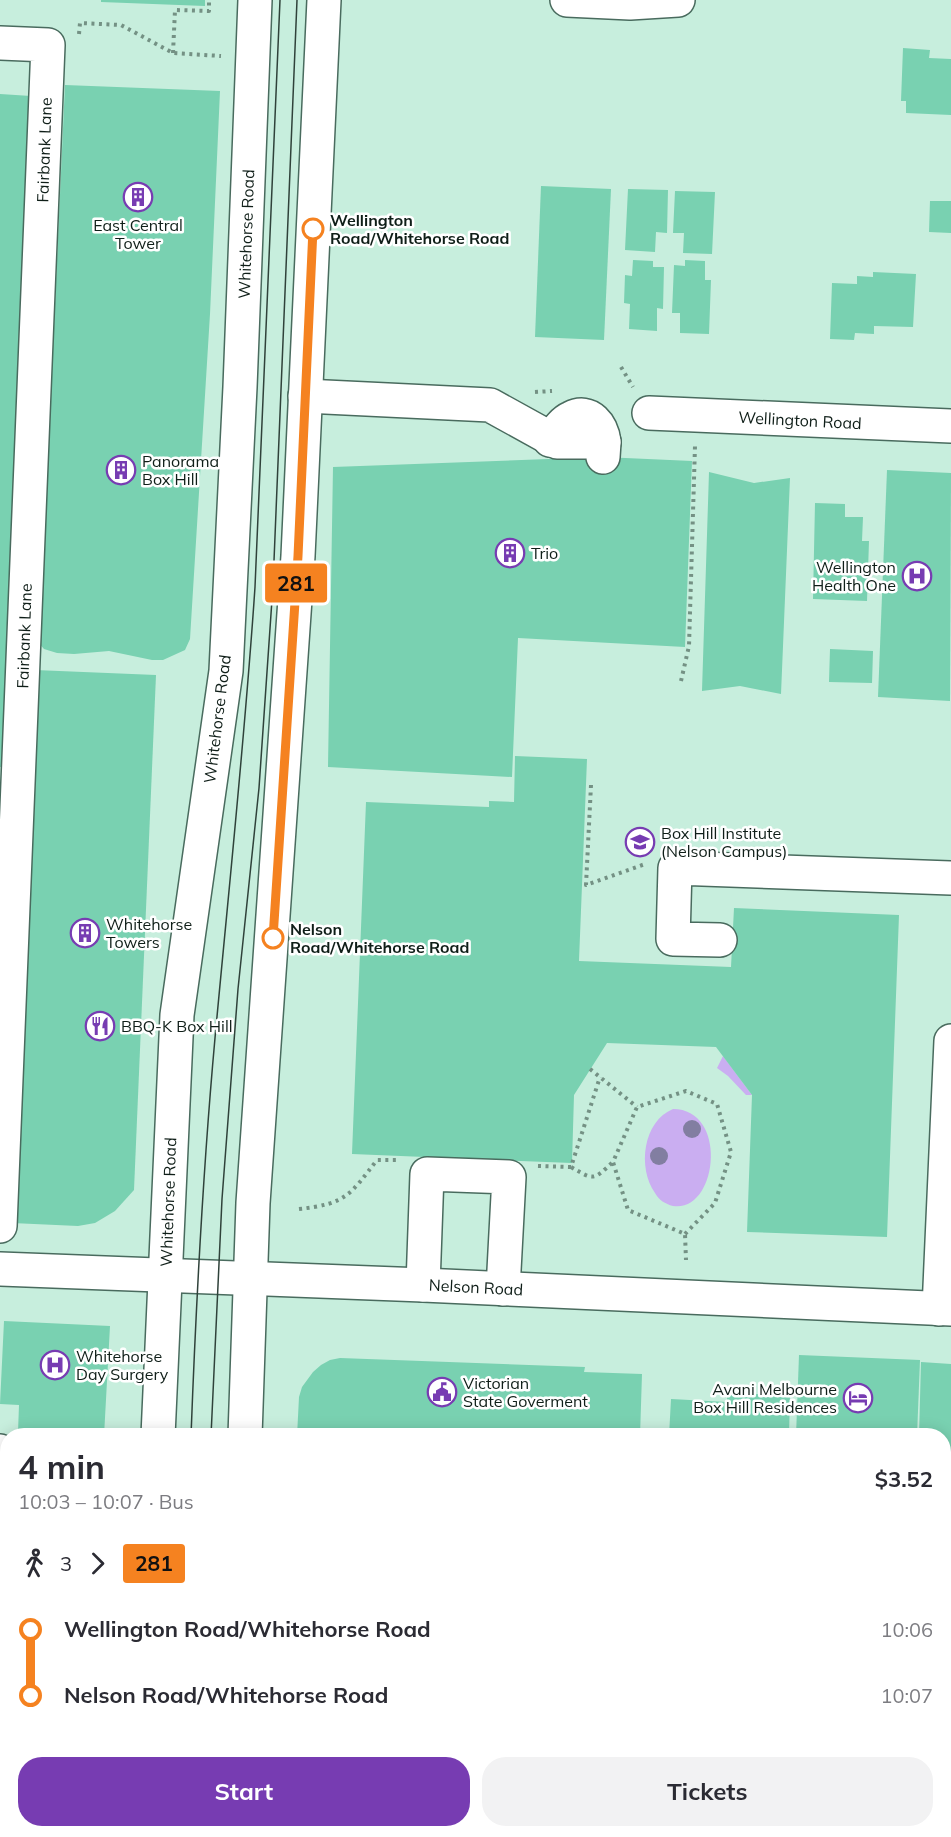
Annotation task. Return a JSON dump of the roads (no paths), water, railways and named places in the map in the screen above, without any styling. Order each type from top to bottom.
[{"type":"main road","name":"Whitehorse Road","points":[[158,1428],[177,1015],[226,671],[255,0]]},
{"type":"main road","points":[[244,1428],[254,1195],[298,556],[324,0]]},
{"type":"main road","points":[[567,0],[630,3],[678,0]]},
{"type":"main road","name":"Fairbank Lane","points":[[0,43],[48,45],[0,1226]]},
{"type":"main road","points":[[305,396],[490,405],[550,440],[572,417],[588,416],[600,426],[604,450]]},
{"type":"main road","name":"Wellington Road","points":[[649,413],[951,426]]},
{"type":"main road","points":[[720,940],[673,939],[675,868],[951,878]]},
{"type":"main road","points":[[945,1309],[951,1041]]},
{"type":"main road","points":[[423,1285],[427,1174],[509,1177],[503,1288]]},
{"type":"main road","name":"Nelson Road","points":[[0,1269],[503,1288],[945,1309]]},
{"type":"tram line","points":[[191,1428],[207,1137],[255,587],[280,0]]},
{"type":"tram line","points":[[211,1428],[222,1199],[238,989],[259,788],[273,585],[297,0]]},
{"type":"place","name":"East Central Tower","points":[[138,197]]},
{"type":"place","name":"Wellington Road/Whitehorse Road","points":[[313,229]]},
{"type":"place","name":"Panorama Box Hill","points":[[121,470]]},
{"type":"place","name":"Trio","points":[[510,553]]},
{"type":"place","name":"Wellington Health One","points":[[917,576]]},
{"type":"place","name":"Box Hill Institute (Nelson Campus)","points":[[640,842]]},
{"type":"place","name":"Whitehorse Towers","points":[[85,933]]},
{"type":"place","name":"Nelson Road/Whitehorse Road","points":[[273,938]]},
{"type":"place","name":"BBQ-K Box Hill","points":[[100,1026]]},
{"type":"place","name":"Whitehorse Day Surgery","points":[[55,1365]]},
{"type":"place","name":"Victorian State Goverment","points":[[442,1392]]},
{"type":"place","name":"Avani Melbourne Box Hill Residences","points":[[858,1398]]}]
